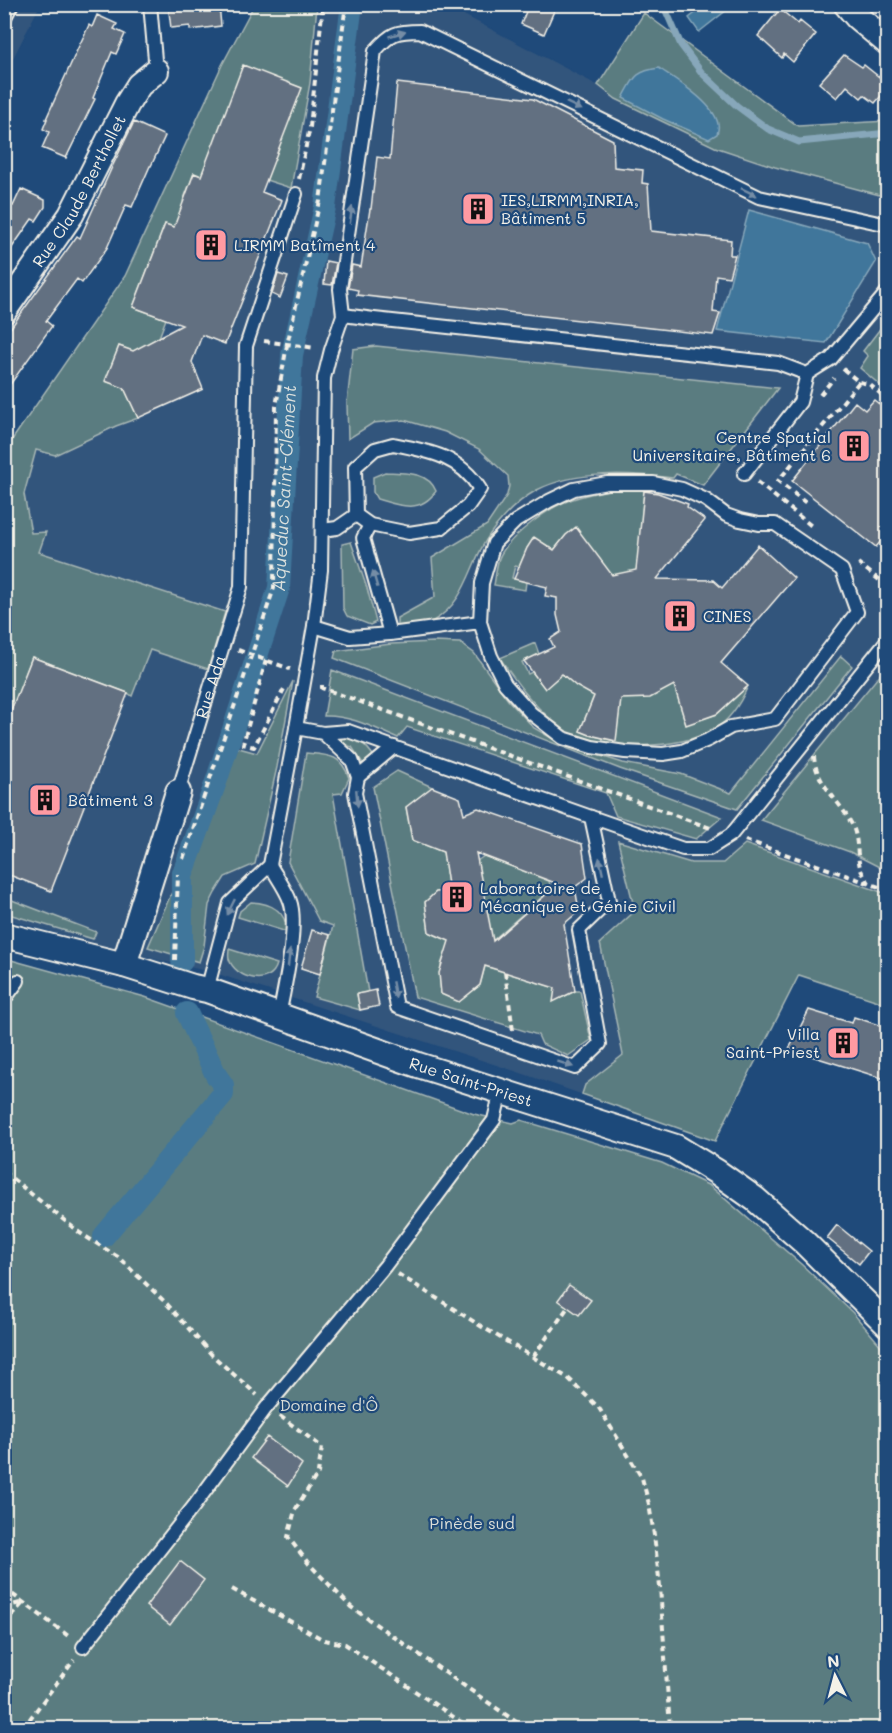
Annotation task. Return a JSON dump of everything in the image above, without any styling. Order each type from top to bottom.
[{"type":"street","points":[[846,4],[857,17],[888,43]]},
{"type":"street","name":"Rue Claude Berthollet","points":[[4,311],[71,215],[127,104],[140,85],[156,71]]},
{"type":"street","name":"Rue Ada","points":[[124,965],[178,792]]},
{"type":"street","name":"Rue Saint-Priest","points":[[4,935],[124,965],[207,990],[418,1065],[676,1147],[755,1199],[804,1242],[887,1325]]},
{"type":"lane","points":[[4,19],[12,4]]},
{"type":"lane","points":[[150,4],[156,71]]},
{"type":"lane","points":[[207,990],[230,903],[270,865],[296,728],[300,672],[314,626],[321,570],[324,378],[343,315],[340,289],[375,51],[387,36],[404,31],[420,31],[759,197],[888,225]]},
{"type":"lane","name":"Rue Ada","points":[[178,792],[242,587],[246,346],[296,194]]},
{"type":"lane","points":[[749,477],[800,402],[807,374],[831,359],[888,291]]},
{"type":"lane","points":[[343,315],[778,363],[807,374]]},
{"type":"lane","points":[[393,444],[440,456],[458,464],[472,476],[480,489],[468,506],[441,528],[409,533],[370,525],[356,514],[356,466],[375,449],[393,444]]},
{"type":"lane","points":[[606,483],[653,483],[682,489],[706,500],[726,515],[759,524],[775,524],[842,570],[857,612],[775,719],[731,727],[682,751],[663,753],[625,752],[592,747],[563,738],[531,713],[505,684],[491,656],[480,622],[482,583],[494,543],[516,521],[549,501],[574,489],[606,483]]},
{"type":"lane","points":[[322,530],[338,528],[356,514]]},
{"type":"lane","points":[[370,525],[363,538],[390,634]]},
{"type":"lane","points":[[314,626],[350,637],[480,622]]},
{"type":"lane","points":[[296,728],[323,733],[348,731],[683,849],[709,849],[731,835],[888,639]]},
{"type":"lane","points":[[323,733],[352,760],[358,777],[355,794],[398,1007],[575,1068],[600,1044],[579,930],[609,901],[591,817]]},
{"type":"lane","points":[[358,777],[394,747]]},
{"type":"lane","points":[[270,865],[291,902],[293,923],[289,963],[279,1016]]},
{"type":"lane","points":[[4,1000],[18,981]]},
{"type":"lane","points":[[83,1647],[194,1506],[266,1408],[385,1266],[494,1120],[501,1091]]},
{"type":"path","points":[[296,194],[310,127],[323,4]]},
{"type":"path","points":[[288,345],[320,201],[346,4]]},
{"type":"path","points":[[248,338],[320,349]]},
{"type":"path","points":[[831,359],[859,382],[869,384],[888,400]]},
{"type":"path","points":[[814,403],[843,368]]},
{"type":"path","points":[[806,504],[778,481],[859,382]]},
{"type":"path","points":[[749,477],[816,530]]},
{"type":"path","points":[[852,558],[888,587]]},
{"type":"path","points":[[255,656],[323,680],[322,688],[888,890]]},
{"type":"path","points":[[266,660],[243,744],[254,747],[300,672]]},
{"type":"path","points":[[814,731],[815,768],[851,822],[858,842],[860,868],[868,883]]},
{"type":"path","points":[[504,972],[515,1047]]},
{"type":"path","points":[[4,1172],[80,1233],[118,1257],[167,1304],[212,1355],[253,1391],[266,1408],[322,1447],[318,1473],[295,1510],[288,1537],[309,1564],[351,1607],[525,1728]]},
{"type":"path","points":[[385,1266],[568,1378],[599,1408],[642,1478],[651,1514],[660,1587],[670,1728]]},
{"type":"path","points":[[533,1357],[568,1307]]},
{"type":"path","points":[[4,1588],[83,1647],[24,1728]]},
{"type":"path","points":[[232,1589],[324,1640],[345,1644],[470,1728]]},
{"type":"path","points":[[4,1607],[24,1602]]},
{"type":"path","points":[[4,1624],[24,1602]]},
{"type":"shaded area","points":[[707,4],[725,5],[728,9],[699,32],[689,18]]},
{"type":"shaded area","points":[[5,5],[40,5],[5,74]]},
{"type":"shaded area","points":[[254,5],[445,5],[597,85],[644,13],[798,126],[887,121],[887,1004],[799,975],[715,1141],[518,1072],[212,972],[5,919],[5,450],[125,276],[222,65]]},
{"type":"shaded area","points":[[659,68],[702,100],[715,116],[718,124],[717,134],[709,139],[623,98],[636,77],[645,71]]},
{"type":"shaded area","points":[[749,210],[867,243],[876,262],[826,343],[717,331]]},
{"type":"green space","points":[[254,5],[317,5],[310,83],[291,188],[266,180],[301,88],[243,66],[224,184],[194,173],[183,201],[202,238],[165,224],[133,307],[166,319],[155,348],[133,351],[119,346],[106,381],[124,388],[138,418],[55,455],[36,450],[24,494],[31,533],[46,532],[39,552],[225,612],[208,669],[150,650],[132,696],[32,657],[5,728],[5,450],[125,276],[222,65]]},
{"type":"green space","points":[[644,13],[798,126],[887,121],[887,197],[775,167],[715,147],[616,99],[598,85]]},
{"type":"green space","points":[[886,321],[888,322],[887,391],[860,368],[868,356],[863,351]]},
{"type":"green space","points":[[376,346],[778,388],[703,485],[676,474],[673,478],[621,474],[569,479],[537,490],[517,504],[495,528],[483,545],[461,592],[445,613],[429,623],[397,627],[397,618],[435,597],[432,558],[487,525],[507,495],[509,486],[508,476],[479,449],[445,432],[404,420],[373,423],[348,439],[347,403],[353,349]]},
{"type":"green space","points":[[385,472],[421,476],[432,484],[436,491],[423,503],[409,506],[377,499],[373,492],[373,477]]},
{"type":"green space","points":[[620,488],[639,488],[644,491],[637,572],[609,582],[576,528],[566,535],[554,550],[534,538],[519,567],[515,566],[512,578],[526,582],[525,590],[494,585],[499,557],[513,539],[532,522],[570,500]]},
{"type":"green space","points":[[351,542],[376,622],[370,625],[347,616],[343,608],[342,544]]},
{"type":"green space","points":[[460,643],[474,653],[508,700],[534,728],[560,743],[623,763],[681,774],[731,793],[841,656],[852,666],[737,809],[620,769],[334,658],[336,651],[391,644]]},
{"type":"green space","points":[[535,643],[539,654],[522,662],[528,674],[532,672],[545,688],[562,674],[576,686],[594,696],[580,731],[615,741],[621,699],[662,647],[686,724],[717,714],[748,686],[731,715],[715,729],[700,736],[682,741],[642,746],[601,742],[568,732],[553,721],[524,692],[500,658]]},
{"type":"green space","points":[[887,666],[887,871],[850,852],[761,820]]},
{"type":"green space","points":[[332,670],[722,817],[696,839],[616,816],[606,793],[407,727],[398,738],[353,720],[324,716]]},
{"type":"green space","points":[[293,681],[277,767],[255,864],[225,877],[215,893],[209,905],[204,946],[199,962],[148,947],[235,747],[257,753]]},
{"type":"green space","points":[[341,736],[361,743],[375,758],[364,765],[352,747],[342,744],[335,737]]},
{"type":"green space","points":[[306,753],[333,757],[342,764],[349,778],[342,793],[333,794],[368,992],[357,994],[360,1010],[314,997],[333,926],[319,921],[288,862]]},
{"type":"green space","points":[[397,771],[432,787],[406,807],[412,840],[443,852],[449,891],[436,892],[425,902],[429,932],[442,938],[458,936],[447,950],[440,969],[441,994],[459,1002],[480,985],[485,966],[555,988],[563,997],[580,991],[591,1040],[568,1056],[542,1044],[538,1035],[415,997],[373,787]]},
{"type":"green space","points":[[618,841],[691,863],[723,863],[745,844],[887,894],[887,1004],[799,975],[715,1141],[582,1094],[585,1085],[623,1055],[600,943],[635,911]]},
{"type":"green space","points":[[484,856],[549,881],[551,889],[483,949],[477,861]]},
{"type":"green space","points":[[4,897],[96,932],[93,939],[5,913]]},
{"type":"green space","points":[[251,902],[265,904],[276,909],[284,918],[287,932],[238,917],[240,911]]},
{"type":"green space","points":[[229,949],[277,964],[268,976],[253,978],[245,976],[233,966],[229,958]]},
{"type":"green space","name":"Domaine d'Ô","points":[[4,958],[145,997],[474,1114],[513,1123],[521,1120],[662,1163],[710,1186],[801,1264],[853,1313],[887,1353],[887,1728],[5,1728]]},
{"type":"building","points":[[168,4],[219,4],[221,26],[190,30],[190,26],[171,28]]},
{"type":"building","points":[[529,4],[557,4],[544,34],[521,24]]},
{"type":"building","points":[[780,9],[798,24],[800,21],[816,34],[793,62],[784,54],[782,58],[758,36]]},
{"type":"building","points":[[97,15],[117,24],[114,29],[125,34],[116,54],[112,52],[93,98],[95,99],[66,158],[42,148],[49,132],[43,129],[78,48],[89,25],[92,27]]},
{"type":"building","points":[[844,55],[862,67],[864,65],[888,84],[888,88],[875,103],[864,95],[861,98],[847,86],[837,98],[819,83]]},
{"type":"building","name":"LIRMM Batîment 4","points":[[243,65],[302,88],[262,192],[282,200],[225,344],[202,335],[192,362],[203,389],[138,418],[124,388],[105,381],[119,346],[133,351],[182,325],[133,307],[165,224],[174,227],[194,173],[201,176]]},
{"type":"building","name":"IES,LIRMM,INRIA, Bâtiment 5","points":[[397,83],[533,99],[613,140],[614,167],[643,170],[642,183],[648,184],[651,231],[731,240],[730,255],[735,255],[729,277],[716,275],[713,312],[720,313],[713,335],[357,295],[358,290],[348,288],[352,265],[361,267],[377,157],[390,159]]},
{"type":"building","points":[[134,122],[165,136],[132,207],[126,205],[107,248],[82,283],[77,279],[46,321],[52,326],[4,393],[4,337],[77,236],[80,238]]},
{"type":"building","points":[[21,189],[45,200],[45,207],[36,221],[32,219],[4,259],[4,202],[13,206]]},
{"type":"building","points":[[326,261],[336,263],[332,285],[324,284]]},
{"type":"building","points":[[278,274],[288,277],[280,298],[272,294]]},
{"type":"building","name":"Centre Spatial Universitaire, Bâtiment 6","points":[[874,400],[888,411],[888,533],[876,547],[792,481],[855,402],[865,410]]},
{"type":"building","name":"CINES","points":[[644,491],[658,493],[688,504],[687,507],[705,520],[657,579],[713,580],[722,588],[758,545],[794,578],[721,663],[748,686],[717,714],[686,725],[674,685],[650,698],[621,699],[616,741],[580,731],[594,696],[576,686],[562,674],[545,689],[524,661],[554,647],[550,639],[561,632],[557,615],[557,598],[545,596],[547,587],[514,579],[534,537],[554,550],[576,527],[612,575],[636,570]]},
{"type":"building","name":"Bâtiment 3","points":[[32,657],[128,693],[51,891],[4,873],[4,728]]},
{"type":"building","name":"Laboratoire de Mécanique et Génie Civil","points":[[432,787],[460,798],[464,814],[478,808],[582,844],[587,878],[575,887],[579,911],[564,924],[575,991],[553,1002],[555,988],[485,966],[480,985],[459,1002],[441,994],[439,973],[449,941],[429,932],[425,902],[436,892],[449,891],[443,852],[412,840],[406,807]],"holes":[[[476,853],[558,884],[493,941]]]},
{"type":"building","points":[[312,930],[330,935],[320,974],[301,968]]},
{"type":"building","points":[[376,990],[379,1006],[360,1010],[357,994]]},
{"type":"building","name":"Villa Saint-Priest","points":[[809,1010],[852,1023],[854,1017],[888,1028],[888,1080],[789,1049]]},
{"type":"building","points":[[837,1225],[869,1251],[859,1264],[827,1238]]},
{"type":"building","points":[[569,1285],[591,1300],[579,1315],[558,1300]]},
{"type":"building","points":[[267,1437],[302,1464],[288,1486],[251,1458]]},
{"type":"building","points":[[180,1561],[204,1580],[170,1625],[146,1606]]},
{"type":"waterway","name":"Aqueduc Saint-Clément","points":[[182,961],[182,876],[217,779],[279,588],[292,355],[325,207],[352,4]]},
{"type":"waterway","points":[[663,4],[681,45],[702,73],[737,106],[768,129],[799,142],[888,133]]},
{"type":"waterway","name":"Aqueduc Saint-Clément","points":[[104,1236],[223,1094],[223,1085],[187,1013]]},
{"type":"place","name":"IES,LIRMM,INRIA, Bâtiment 5","points":[[478,209]]},
{"type":"place","name":"LIRMM Batîment 4","points":[[211,245]]},
{"type":"place","name":"Centre Spatial Universitaire, Bâtiment 6","points":[[854,446]]},
{"type":"place","name":"CINES","points":[[680,616]]},
{"type":"place","name":"Bâtiment 3","points":[[45,800]]},
{"type":"place","name":"Laboratoire de Mécanique et Génie Civil","points":[[457,897]]},
{"type":"place","name":"Villa Saint-Priest","points":[[843,1043]]},
{"type":"park label","name":"Pinède sud","points":[[472,1523]]}]
